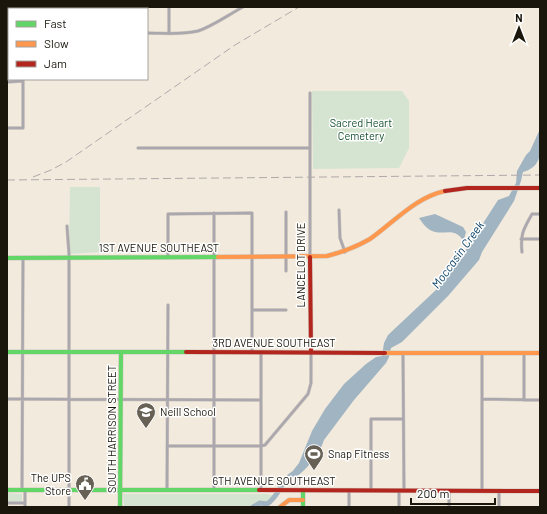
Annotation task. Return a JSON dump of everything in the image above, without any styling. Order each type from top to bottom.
[{"type":"main road","name":"1ST AVENUE SOUTHEAST","points":[[7,258],[333,256],[345,252],[363,242],[434,194],[462,189],[540,188]]},
{"type":"main road","name":"LANCELOT DRIVE","points":[[310,257],[311,353]]},
{"type":"main road","name":"3RD AVENUE SOUTHEAST","points":[[7,352],[540,353]]},
{"type":"main road","name":"SOUTH HARRISON STREET","points":[[120,507],[121,352]]},
{"type":"main road","name":"6TH AVENUE SOUTHEAST","points":[[7,490],[540,491]]},
{"type":"main road","points":[[303,490],[303,507]]},
{"type":"main road","points":[[280,507],[289,500],[303,500]]},
{"type":"street","points":[[169,7],[169,33]]},
{"type":"street","points":[[148,33],[187,33],[203,29],[242,7]]},
{"type":"street","points":[[7,82],[23,80],[23,128],[7,128]]},
{"type":"street","name":"LANCELOT DRIVE","points":[[310,93],[310,257]]},
{"type":"street","points":[[138,148],[310,148]]},
{"type":"street","points":[[339,210],[340,238],[345,252]]},
{"type":"street","points":[[286,212],[286,272]]},
{"type":"street","points":[[214,213],[214,490]]},
{"type":"street","points":[[168,257],[168,214],[252,213],[252,353]]},
{"type":"street","points":[[522,252],[521,239],[523,230],[532,214],[540,214]]},
{"type":"street","points":[[67,226],[69,258],[70,352],[69,507]]},
{"type":"street","points":[[521,239],[540,239]]},
{"type":"street","points":[[7,503],[25,505],[23,258]]},
{"type":"street","points":[[167,490],[168,305]]},
{"type":"street","points":[[252,310],[286,310]]},
{"type":"street","points":[[399,507],[401,490],[403,419],[403,352]]},
{"type":"street","points":[[261,353],[261,490]]},
{"type":"street","points":[[167,446],[261,446],[267,443],[308,394],[311,383],[311,353]]},
{"type":"street","points":[[482,353],[482,491]]},
{"type":"street","points":[[524,353],[524,400]]},
{"type":"street","points":[[7,399],[261,400]]},
{"type":"street","points":[[482,399],[540,400]]},
{"type":"street","points":[[371,490],[371,419],[403,419]]},
{"type":"street","points":[[349,490],[349,507]]},
{"type":"street","points":[[449,490],[449,507]]},
{"type":"street","points":[[499,491],[499,507]]},
{"type":"green space","name":"Sacred Heart Cemetery","points":[[312,91],[402,91],[409,101],[409,148],[399,168],[313,169]]},
{"type":"green space","points":[[70,187],[100,187],[100,252],[69,254]]},
{"type":"green space","points":[[7,493],[22,494],[22,503],[7,503]]},
{"type":"green space","points":[[123,494],[267,494],[275,496],[273,500],[267,504],[260,503],[253,507],[124,507]]},
{"type":"water","points":[[540,129],[540,155],[538,161],[530,169],[523,172],[514,201],[482,252],[479,260],[448,296],[402,342],[391,348],[386,363],[354,400],[324,440],[313,461],[296,477],[288,477],[299,463],[312,431],[325,409],[344,384],[366,364],[376,357],[382,356],[384,343],[388,335],[437,289],[464,255],[469,241],[471,242],[498,200],[509,196],[516,183],[517,171],[530,151]]},
{"type":"water","points":[[435,214],[463,227],[466,232],[464,239],[451,232],[434,232],[425,226],[419,218]]},
{"type":"waterway","name":"Moccasin Creek","points":[[253,507],[260,503],[267,504],[271,501],[285,481],[293,474]]},
{"type":"railway","points":[[33,177],[66,162],[235,45],[299,7]]},
{"type":"railway","points":[[7,180],[540,175]]},
{"type":"traffic: fast","points":[[7,258],[218,257]]},
{"type":"traffic: fast","points":[[7,352],[186,352]]},
{"type":"traffic: fast","points":[[120,507],[121,352]]},
{"type":"traffic: fast","points":[[7,490],[259,490]]},
{"type":"traffic: fast","points":[[303,490],[303,507]]},
{"type":"traffic: slow","points":[[218,257],[327,256],[344,251],[370,239],[415,204],[434,194],[445,191]]},
{"type":"traffic: slow","points":[[385,353],[540,353]]},
{"type":"traffic: slow","points":[[280,507],[289,500],[303,500]]},
{"type":"traffic: jam","points":[[445,191],[467,188],[540,188]]},
{"type":"traffic: jam","points":[[310,257],[311,353]]},
{"type":"traffic: jam","points":[[186,352],[385,353]]},
{"type":"traffic: jam","points":[[259,490],[540,491]]},
{"type":"place","name":"Neill School","points":[[146,429]]},
{"type":"place","name":"Snap Fitness","points":[[314,471]]},
{"type":"place","name":"The UPS Store","points":[[85,501]]}]
